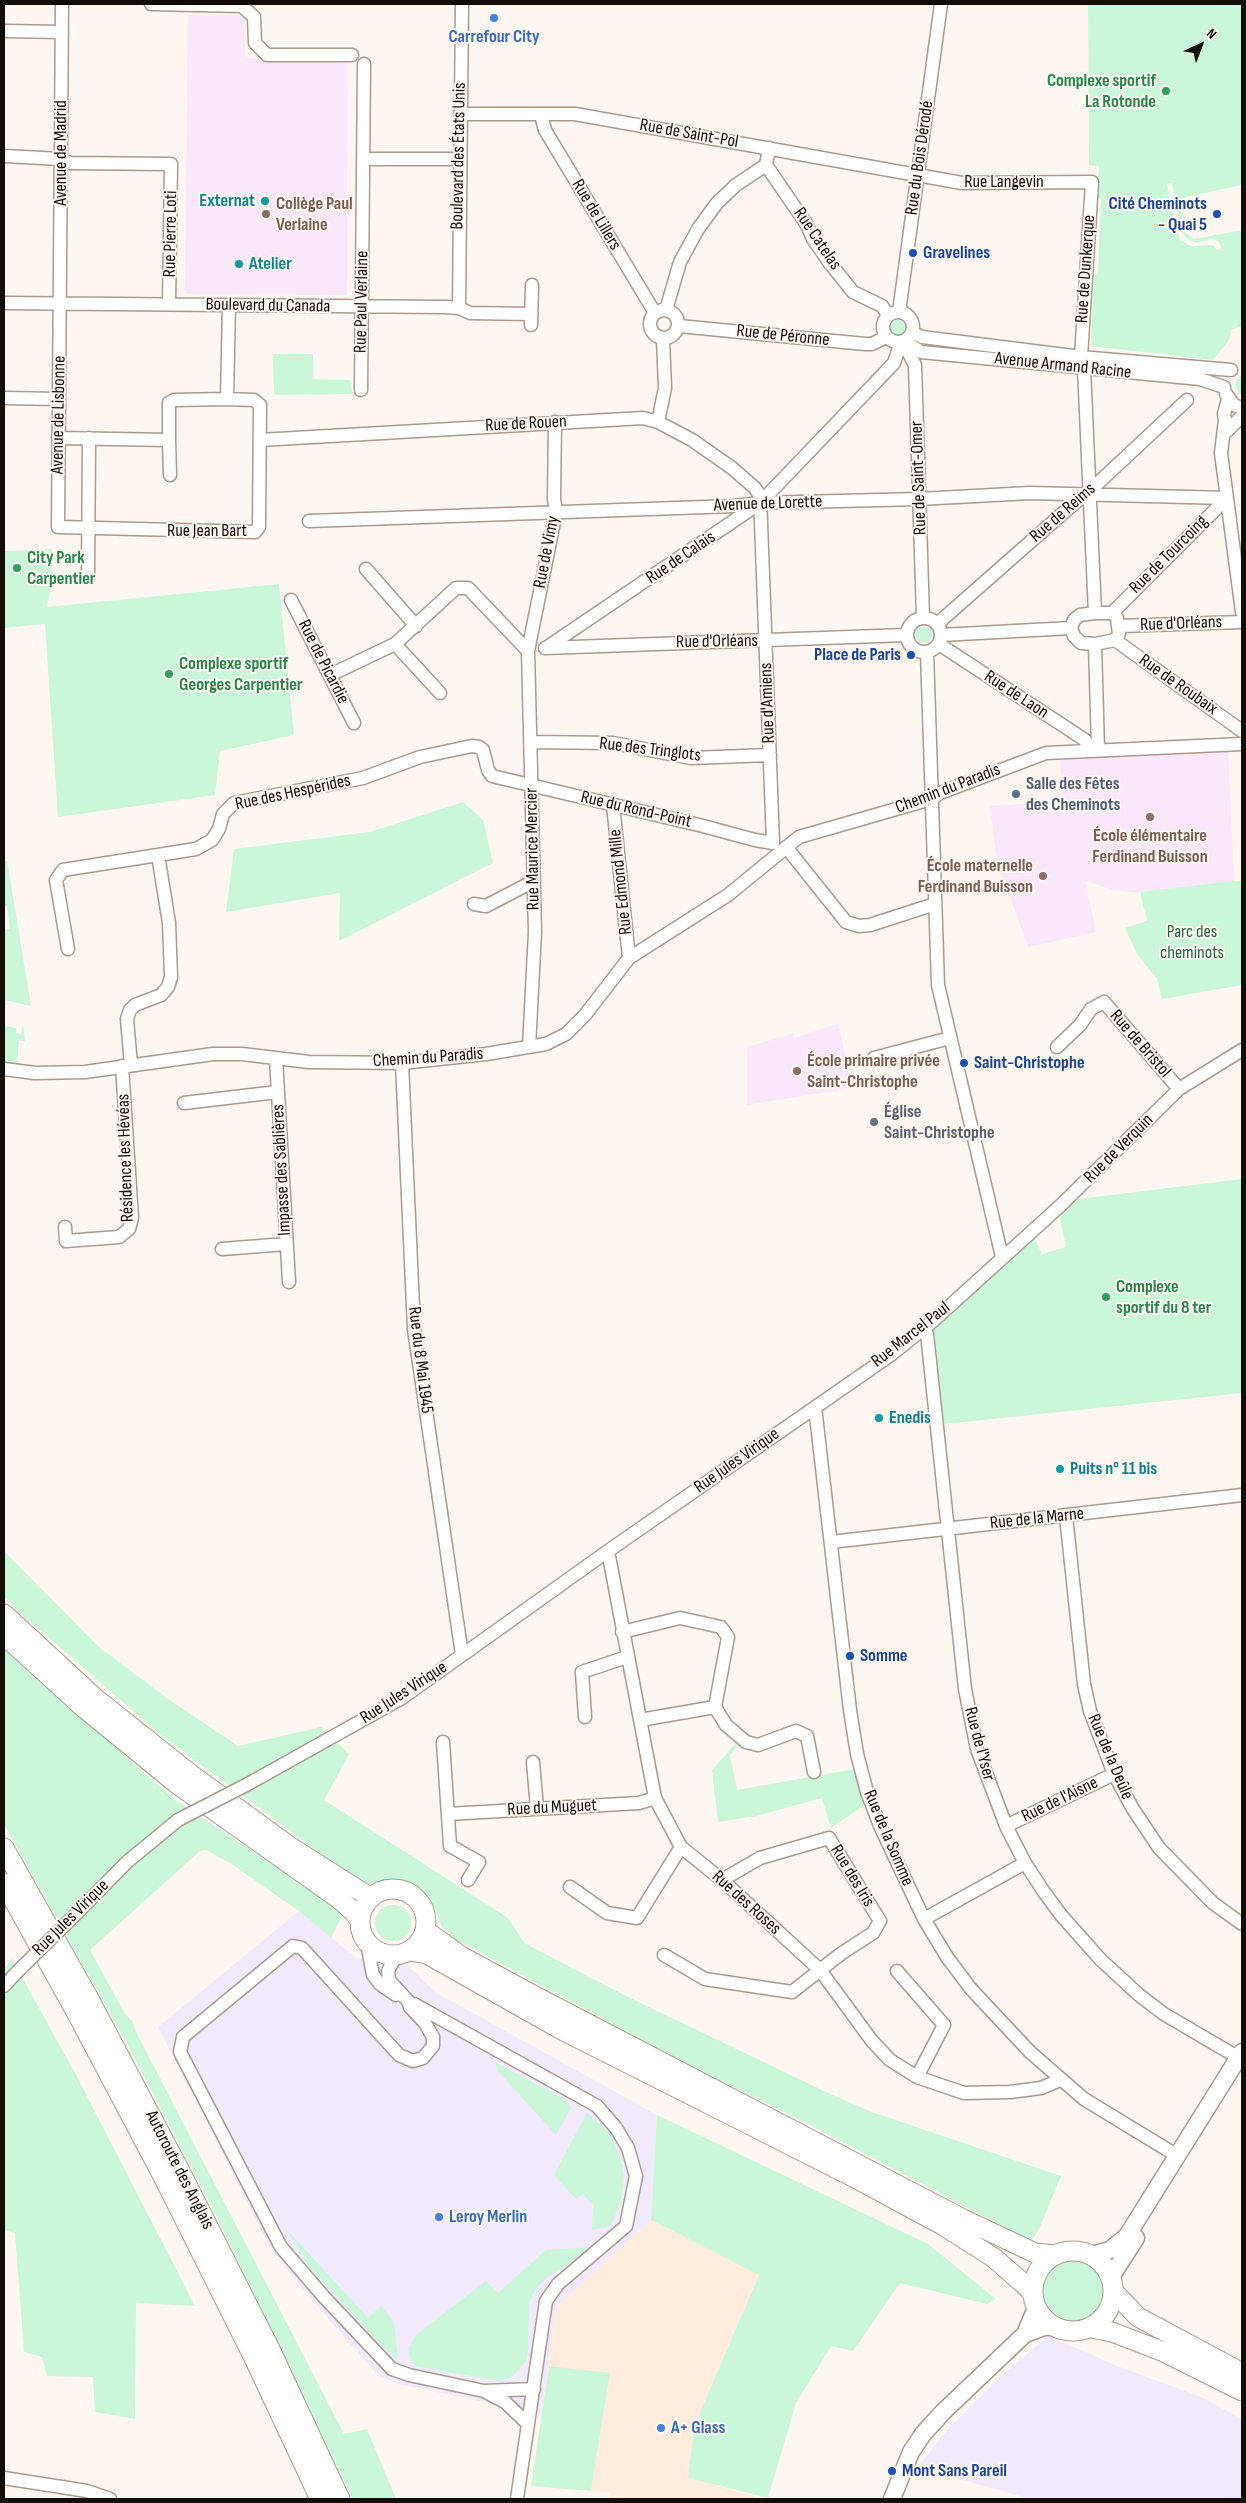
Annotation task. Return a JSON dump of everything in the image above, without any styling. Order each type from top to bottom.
[{"type":"highway","points":[[4,1614],[95,1698],[189,1773],[289,1846],[371,1898]]},
{"type":"highway","points":[[4,1635],[84,1708],[177,1784],[339,1899],[354,1912],[360,1922]]},
{"type":"highway","name":"Autoroute des Anglais","points":[[4,1848],[88,1997],[182,2175],[270,2349],[340,2499]]},
{"type":"highway","name":"Autoroute des Anglais","points":[[4,1883],[74,2008],[166,2182],[253,2356],[320,2499]]},
{"type":"highway","points":[[403,1953],[422,1938],[425,1930],[423,1910],[410,1894],[400,1890],[390,1890],[371,1898],[362,1913],[360,1922],[367,1943],[385,1954],[427,1954],[562,2030],[789,2144],[928,2218],[994,2258],[1026,2286],[1043,2319],[1054,2327],[1068,2332],[1091,2328],[1112,2332],[1164,2352],[1242,2391]]},
{"type":"highway","points":[[425,1930],[461,1956],[535,1996],[963,2219],[1035,2253],[1054,2255],[1071,2251],[1092,2255],[1102,2264],[1112,2284],[1138,2317],[1242,2373]]},
{"type":"highway","points":[[1034,2301],[1038,2272],[1054,2255]]},
{"type":"highway","points":[[1091,2328],[1102,2320],[1109,2310],[1112,2284]]},
{"type":"main road","points":[[1092,2255],[1110,2250],[1127,2236],[1176,2155],[1217,2095],[1240,2055]]},
{"type":"main road","points":[[1112,2284],[1212,2111],[1217,2095]]},
{"type":"main road","points":[[1160,2199],[1161,2190],[1180,2158],[1176,2155]]},
{"type":"main road","points":[[1025,2334],[1034,2301]]},
{"type":"main road","points":[[892,2499],[903,2468],[923,2434],[963,2391],[1025,2334],[1044,2327],[1054,2327]]},
{"type":"street","name":"Avenue de Madrid","points":[[60,302],[62,4]]},
{"type":"street","points":[[151,4],[242,6],[254,16],[255,44],[267,54],[352,55]]},
{"type":"street","name":"Boulevard des États Unis","points":[[459,308],[462,4]]},
{"type":"street","name":"Rue du Bois Dérodé","points":[[894,314],[918,175],[941,4]]},
{"type":"street","points":[[4,31],[62,32]]},
{"type":"street","name":"Rue Paul Verlaine","points":[[361,390],[364,64]]},
{"type":"street","name":"Rue de Saint-Pol","points":[[460,114],[575,114],[918,175]]},
{"type":"street","name":"Rue de Lillers","points":[[541,115],[546,130],[660,312]]},
{"type":"street","points":[[660,312],[674,314],[679,326],[672,337],[663,339],[656,337],[650,328],[651,318],[660,312],[680,262],[698,229],[717,203],[736,185],[766,165],[769,148]]},
{"type":"street","points":[[4,156],[61,159]]},
{"type":"street","name":"Rue Pierre Loti","points":[[61,159],[70,163],[171,164],[169,304]]},
{"type":"street","points":[[364,159],[459,159]]},
{"type":"street","name":"Rue Catelas","points":[[766,165],[808,225],[814,239],[829,262],[853,292],[894,314]]},
{"type":"street","name":"Rue Langevin","points":[[918,175],[962,183],[1092,182]]},
{"type":"street","name":"Rue de Dunkerque","points":[[1092,182],[1082,362],[1090,495],[1094,613]]},
{"type":"street","name":"Boulevard du Canada","points":[[4,303],[60,302],[459,308],[470,313],[531,320],[532,285]]},
{"type":"street","name":"Avenue de Lisbonne","points":[[58,527],[60,302]]},
{"type":"street","points":[[227,400],[228,306]]},
{"type":"street","points":[[894,314],[909,317],[913,327],[905,339],[890,340],[886,337],[883,326],[894,314]]},
{"type":"street","name":"Rue de Péronne","points":[[679,326],[865,344],[872,344],[886,337]]},
{"type":"street","points":[[658,422],[665,388],[663,339]]},
{"type":"street","name":"Avenue Armand Racine","points":[[905,339],[921,352],[1231,370]]},
{"type":"street","name":"Rue de Saint-Omer","points":[[905,339],[914,365],[923,617]]},
{"type":"street","name":"Rue de Calais","points":[[546,648],[760,503],[894,363],[905,339]]},
{"type":"street","name":"Avenue Armand Racine","points":[[1082,362],[1200,380],[1226,393],[1242,408]]},
{"type":"street","points":[[1242,363],[1231,370],[1226,378],[1222,453],[1242,612]]},
{"type":"street","points":[[4,398],[59,399]]},
{"type":"street","name":"Rue Jean Bart","points":[[58,527],[255,532],[259,527],[260,406],[254,400],[174,400],[169,403],[169,440]]},
{"type":"street","name":"Rue de Reims","points":[[939,634],[1078,500],[1090,495],[1097,484],[1187,400]]},
{"type":"street","points":[[1224,434],[1242,416]]},
{"type":"street","name":"Rue de Rouen","points":[[260,440],[643,418],[658,422],[692,440],[732,468],[755,488],[760,496],[760,503]]},
{"type":"street","name":"Rue de Vimy","points":[[528,651],[556,512],[554,499],[555,422]]},
{"type":"street","points":[[58,438],[169,440],[170,475]]},
{"type":"street","name":"Avenue de Lisbonne","points":[[88,438],[88,577]]},
{"type":"street","name":"Avenue de Lorette","points":[[309,521],[734,506],[760,503],[919,499],[1030,493],[1227,498]]},
{"type":"street","name":"Rue de Tourcoing","points":[[1112,613],[1227,498]]},
{"type":"street","name":"Rue d'Amiens","points":[[760,503],[770,755],[780,847]]},
{"type":"street","points":[[366,569],[416,626]]},
{"type":"street","points":[[330,676],[395,644],[456,588],[468,588],[528,651]]},
{"type":"street","name":"Rue de Picardie","points":[[291,600],[354,723]]},
{"type":"street","points":[[1112,613],[1117,618],[1119,626],[1119,634],[1115,640],[1095,644],[1081,643],[1074,636],[1071,628],[1074,620],[1080,615],[1112,613]]},
{"type":"street","points":[[927,652],[915,650],[910,646],[906,635],[909,624],[923,617],[939,634],[1071,628]]},
{"type":"street","name":"Rue d'Orléans","points":[[1119,626],[1242,622]]},
{"type":"street","points":[[939,634],[927,652],[938,985],[1002,1257]]},
{"type":"street","name":"Rue de Laon","points":[[939,634],[1085,740],[1094,750]]},
{"type":"street","name":"Rue d'Orléans","points":[[528,651],[535,652],[546,648],[906,635]]},
{"type":"street","name":"Rue de Roubaix","points":[[1115,640],[1242,731]]},
{"type":"street","points":[[395,644],[440,693]]},
{"type":"street","points":[[1094,750],[1095,644]]},
{"type":"street","name":"Rue Maurice Mercier","points":[[528,651],[535,932],[529,1047]]},
{"type":"street","name":"Rue des Tringlots","points":[[530,742],[613,743],[691,758],[770,755]]},
{"type":"street","name":"Chemin du Paradis","points":[[4,1069],[35,1074],[85,1072],[213,1054],[242,1054],[309,1062],[402,1063],[486,1054],[554,1041],[566,1034],[585,1015],[629,958],[728,895],[780,847],[807,834],[932,799],[940,793],[1046,753],[1242,744]]},
{"type":"street","name":"Rue des Hespérides","points":[[68,949],[56,880],[58,874],[63,870],[72,867],[196,849],[208,843],[216,835],[225,810],[234,803],[363,778],[420,757],[472,746],[482,750],[490,774],[499,777]]},
{"type":"street","name":"Rue du Rond-Point","points":[[499,777],[613,806],[703,826],[780,847]]},
{"type":"street","name":"Rue Edmond Mille","points":[[613,806],[629,958]]},
{"type":"street","points":[[780,847],[846,922],[859,926],[870,925],[935,904]]},
{"type":"street","points":[[127,1065],[127,1020],[130,1010],[134,1005],[162,995],[168,987],[171,977],[169,923],[158,854]]},
{"type":"street","points":[[474,904],[486,906],[534,881]]},
{"type":"street","name":"Rue de Bristol","points":[[1057,1047],[1080,1025],[1091,1009],[1104,1002],[1180,1089]]},
{"type":"street","points":[[874,1058],[950,1038]]},
{"type":"street","name":"Rue de Verquin","points":[[1002,1257],[1060,1206],[1180,1089],[1242,1050]]},
{"type":"street","name":"Impasse des Sablières","points":[[276,1058],[289,1282]]},
{"type":"street","name":"Rue du 8 Mai 1945","points":[[402,1063],[414,1329],[462,1655]]},
{"type":"street","name":"Résidence les Hévéas","points":[[65,1227],[66,1241],[119,1238],[129,1229],[132,1218],[127,1065]]},
{"type":"street","points":[[184,1103],[277,1092]]},
{"type":"street","points":[[222,1250],[286,1244]]},
{"type":"street","name":"Rue Marcel Paul","points":[[815,1407],[892,1354],[1002,1257]]},
{"type":"street","name":"Rue de l'Yser","points":[[923,1328],[927,1334],[970,1721],[977,1749],[1006,1826],[1025,1863],[1061,1915],[1119,1978],[1164,2014],[1240,2055]]},
{"type":"street","name":"Rue Jules Virique","points":[[4,1986],[127,1862],[178,1820],[248,1784],[402,1698],[608,1551],[815,1407]]},
{"type":"street","name":"Rue de la Somme","points":[[815,1407],[850,1710],[857,1754],[867,1792],[881,1828],[924,1919],[947,1957],[971,1989],[1003,2025],[1060,2080],[1121,2123],[1176,2155]]},
{"type":"street","name":"Rue de la Marne","points":[[831,1542],[1242,1495]]},
{"type":"street","name":"Rue de la Deûle","points":[[1066,1516],[1084,1684],[1090,1711],[1114,1774],[1159,1848],[1213,1903],[1242,1924]]},
{"type":"street","name":"Rue des Roses","points":[[608,1551],[655,1798],[681,1847],[722,1880],[820,1970],[872,2041],[890,2060],[917,2077],[964,2093],[1010,2092],[1041,2088],[1060,2080]]},
{"type":"street","points":[[622,1632],[680,1618],[721,1627],[728,1637],[715,1707],[726,1725],[746,1742],[758,1746],[796,1731],[807,1736],[814,1772]]},
{"type":"street","points":[[585,1717],[582,1672],[627,1657]]},
{"type":"street","points":[[640,1720],[715,1707]]},
{"type":"street","points":[[443,1742],[450,1846],[479,1862],[468,1880]]},
{"type":"street","points":[[533,1762],[537,1808]]},
{"type":"street","name":"Rue de l'Aisne","points":[[1006,1826],[1114,1774]]},
{"type":"street","name":"Rue du Muguet","points":[[448,1814],[639,1803],[655,1798]]},
{"type":"street","name":"Rue des Iris","points":[[722,1880],[760,1858],[829,1838],[880,1921],[873,1933],[820,1970]]},
{"type":"street","points":[[570,1888],[607,1913],[637,1918],[681,1847]]},
{"type":"street","points":[[924,1919],[1025,1863]]},
{"type":"street","points":[[367,1943],[373,1975],[391,1993],[408,2000],[597,2106],[616,2128],[628,2148],[636,2176],[626,2226],[558,2284],[546,2300],[517,2499]]},
{"type":"street","points":[[403,1953],[388,1971],[389,1980],[408,2000],[410,2008],[425,2023],[433,2037],[433,2046],[423,2058],[414,2061],[399,2055],[302,1948],[293,1946],[183,2037],[180,2052],[282,2247],[324,2297],[392,2369],[409,2375],[484,2391],[534,2389]]},
{"type":"street","points":[[664,1955],[705,1979],[792,1992],[820,1970]]},
{"type":"street","points":[[898,1971],[944,2025],[917,2077]]},
{"type":"street","points":[[484,2391],[506,2402],[528,2424]]},
{"type":"street","points":[[4,2478],[87,2491],[110,2499]]},
{"type":"shaded area","name":"Collège Paul Verlaine","points":[[188,15],[246,15],[245,58],[348,59],[347,295],[185,294]]},
{"type":"shaded area","name":"École élémentaire Ferdinand Buisson","points":[[1228,750],[1234,881],[1138,893],[1115,890],[1085,881],[1096,932],[1028,947],[997,861],[990,806],[1062,801],[1060,757]]},
{"type":"shaded area","name":"École primaire privée Saint-Christophe","points":[[839,1024],[851,1088],[747,1105],[747,1047],[793,1034],[794,1038]]},
{"type":"shaded area","points":[[299,1911],[356,1958],[405,1963],[435,1992],[657,2115],[651,2220],[560,2304],[556,2312],[542,2414],[398,2384],[378,2376],[291,2275],[269,2245],[158,2027]]},
{"type":"shaded area","points":[[651,2220],[759,2274],[694,2430],[688,2478],[754,2496],[753,2499],[610,2499],[611,2492],[591,2491],[610,2374],[549,2366],[556,2312],[560,2304]]},
{"type":"shaded area","points":[[1048,2336],[1117,2366],[1201,2397],[1242,2419],[1242,2499],[1030,2499],[918,2467],[948,2429],[1000,2377]]},
{"type":"green space","points":[[1088,4],[1242,4],[1242,185],[1186,197],[1180,205],[1185,232],[1194,239],[1242,230],[1242,326],[1231,330],[1229,340],[1213,360],[1091,346],[1094,276],[1098,271],[1101,198],[1097,198],[1099,166],[1089,165]],"holes":[[[1172,183],[1182,233],[1186,238],[1196,243],[1213,239],[1218,241],[1222,248],[1217,250],[1213,245],[1191,246],[1180,240],[1167,184]]]},
{"type":"green space","points":[[899,320],[907,328],[899,336],[891,328]]},
{"type":"green space","points":[[273,354],[313,354],[313,379],[351,380],[352,394],[274,395]]},
{"type":"green space","points":[[1242,375],[1242,397],[1235,387],[1237,379]]},
{"type":"green space","name":"Complexe sportif Georges Carpentier","points":[[52,549],[52,583],[47,607],[279,584],[294,735],[220,751],[215,795],[58,817],[45,624],[4,628],[4,551]]},
{"type":"green space","points":[[921,627],[927,627],[932,632],[930,641],[921,643],[916,638],[916,632]]},
{"type":"green space","points":[[463,802],[483,820],[493,863],[339,941],[340,893],[226,912],[234,849],[370,832]]},
{"type":"green space","points":[[4,861],[7,861],[31,1006],[4,1000],[4,930],[10,929],[7,906],[4,906]]},
{"type":"green space","name":"Parc des cheminots","points":[[1242,881],[1242,985],[1162,999],[1157,979],[1137,954],[1125,928],[1147,921],[1140,892]]},
{"type":"green space","points":[[4,1026],[16,1028],[16,1033],[21,1034],[22,1026],[24,1029],[25,1041],[19,1040],[17,1064],[4,1062]]},
{"type":"green space","name":"Complexe sportif du 8 ter","points":[[1242,1179],[1242,1393],[944,1424],[934,1330],[1034,1237],[1042,1254],[1066,1247],[1060,1217],[1078,1199]]},
{"type":"green space","points":[[4,1551],[99,1647],[171,1701],[238,1746],[321,1727],[349,1754],[324,1800],[508,1918],[524,1943],[628,1997],[828,2093],[872,2112],[1061,2176],[1039,2229],[1032,2240],[668,2054],[457,1940],[442,1927],[432,1902],[416,1886],[401,1881],[383,1880],[368,1884],[348,1874],[161,1735],[20,1613],[4,1597]]},
{"type":"green space","points":[[4,1649],[174,1799],[327,1900],[342,1916],[331,1938],[299,1911],[230,1863],[206,1850],[200,1851],[90,1950],[125,2014],[133,2022],[135,2030],[344,2434],[367,2429],[396,2499],[353,2499],[210,2203],[126,2042],[4,1824]]},
{"type":"green space","points":[[736,1743],[738,1745],[730,1755],[737,1790],[855,1769],[867,1803],[831,1828],[822,1798],[756,1816],[718,1822],[712,1770]]},
{"type":"green space","points":[[393,1905],[405,1911],[411,1923],[405,1935],[393,1941],[381,1935],[375,1923],[381,1911]]},
{"type":"green space","points":[[12,1959],[76,2075],[195,2306],[136,2303],[135,2419],[95,2412],[93,2377],[47,2376],[42,2357],[24,2352],[15,2233],[4,2230],[4,1969]]},
{"type":"green space","points":[[495,2062],[568,2101],[571,2108],[556,2135],[497,2070]]},
{"type":"green space","points":[[587,2113],[609,2132],[621,2159],[624,2177],[622,2196],[610,2226],[592,2230],[593,2205],[583,2194],[576,2199],[554,2175]]},
{"type":"green space","points":[[657,2115],[928,2244],[996,2299],[987,2304],[900,2283],[853,2351],[831,2346],[796,2403],[768,2498],[688,2478],[694,2430],[759,2275],[651,2220]]},
{"type":"green space","points":[[287,2230],[368,2318],[381,2306],[394,2322],[398,2360],[378,2342],[306,2263]]},
{"type":"green space","points":[[591,2247],[584,2254],[546,2278],[535,2290],[529,2303],[528,2352],[526,2361],[512,2377],[498,2381],[416,2366],[411,2361],[409,2348],[416,2335],[486,2281],[498,2293],[546,2250]]},
{"type":"green space","points":[[1068,2259],[1080,2259],[1096,2268],[1103,2278],[1105,2290],[1103,2302],[1096,2312],[1080,2321],[1068,2321],[1057,2316],[1048,2307],[1043,2296],[1043,2284],[1048,2273],[1057,2264]]},
{"type":"green space","points":[[549,2366],[610,2373],[591,2491],[531,2486]]},
{"type":"place","name":"Carrefour City","points":[[494,18]]},
{"type":"place","name":"Complexe sportif La Rotonde","points":[[1166,91]]},
{"type":"place","name":"Externat","points":[[265,201]]},
{"type":"place","name":"Collège Paul Verlaine","points":[[266,214]]},
{"type":"place","name":"Cité Cheminots - Quai 5","points":[[1217,214]]},
{"type":"place","name":"Gravelines","points":[[913,253]]},
{"type":"place","name":"Atelier","points":[[239,264]]},
{"type":"place","name":"City Park Carpentier","points":[[17,568]]},
{"type":"place","name":"Place de Paris","points":[[911,655]]},
{"type":"place","name":"Complexe sportif Georges Carpentier","points":[[169,674]]},
{"type":"place","name":"Salle des Fêtes des Cheminots","points":[[1016,794]]},
{"type":"place","name":"École élémentaire Ferdinand Buisson","points":[[1150,817]]},
{"type":"place","name":"École maternelle Ferdinand Buisson","points":[[1043,876]]},
{"type":"place","name":"Saint-Christophe","points":[[964,1063]]},
{"type":"place","name":"École primaire privée Saint-Christophe","points":[[797,1071]]},
{"type":"place","name":"Église Saint-Christophe","points":[[874,1122]]},
{"type":"place","name":"Complexe sportif du 8 ter","points":[[1106,1297]]},
{"type":"place","name":"Enedis","points":[[879,1418]]},
{"type":"place","name":"Puits n° 11 bis","points":[[1060,1469]]},
{"type":"place","name":"Somme","points":[[850,1656]]},
{"type":"place","name":"Leroy Merlin","points":[[439,2217]]},
{"type":"place","name":"A+ Glass","points":[[661,2428]]},
{"type":"place","name":"Mont Sans Pareil","points":[[892,2471]]}]
